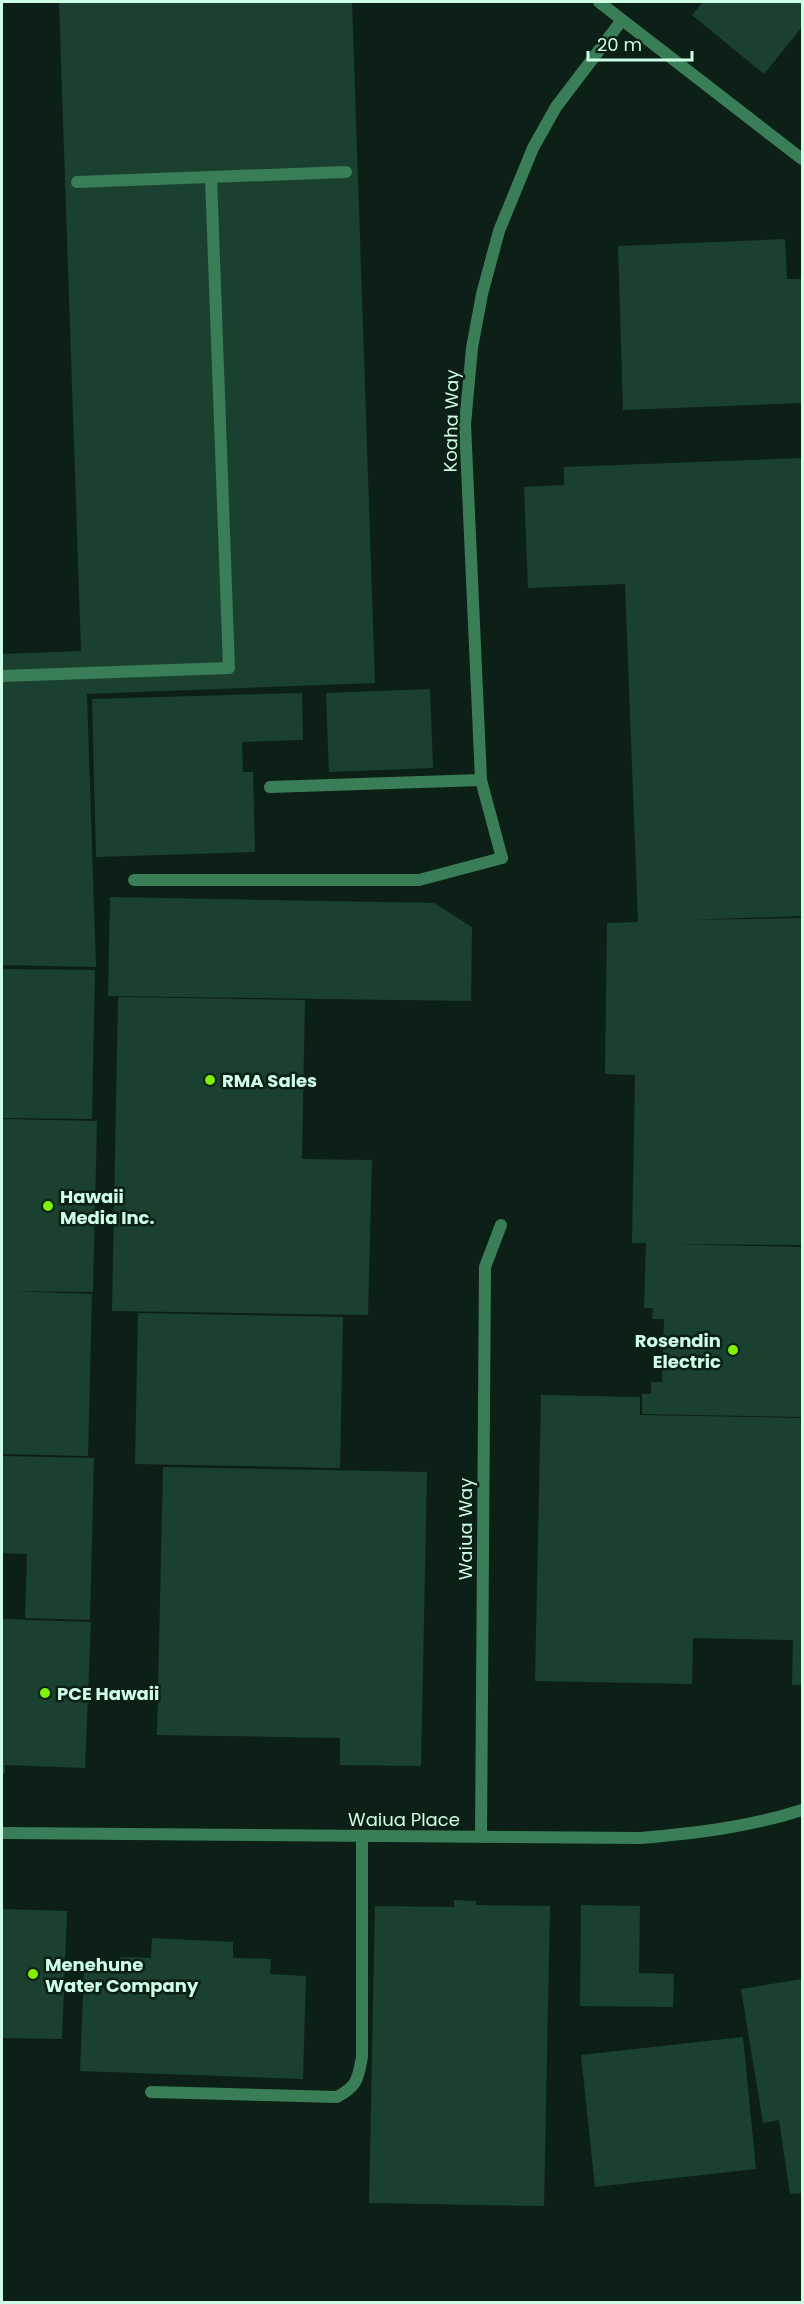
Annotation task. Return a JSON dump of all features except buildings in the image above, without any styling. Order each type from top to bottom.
[{"type":"street","points":[[599,2],[802,159]]},
{"type":"street","name":"Koaha Way","points":[[134,880],[419,880],[502,858],[481,780],[465,424],[472,348],[482,294],[499,231],[532,148],[556,107],[622,20]]},
{"type":"street","points":[[77,182],[346,172]]},
{"type":"street","points":[[2,676],[229,668],[211,177]]},
{"type":"street","points":[[270,787],[481,780]]},
{"type":"street","name":"Waiua Way","points":[[481,1837],[485,1267],[501,1225]]},
{"type":"street","name":"Waiua Place","points":[[2,1833],[641,1838],[708,1832],[768,1821],[802,1810]]},
{"type":"street","points":[[151,2092],[337,2097],[350,2090],[358,2075],[362,2056],[362,1836]]},
{"type":"place","name":"RMA Sales","points":[[210,1080]]},
{"type":"place","name":"Hawaii Media Inc.","points":[[48,1206]]},
{"type":"place","name":"Rosendin Electric","points":[[733,1350]]},
{"type":"place","name":"PCE Hawaii","points":[[45,1693]]},
{"type":"place","name":"Menehune Water Company","points":[[33,1974]]}]
